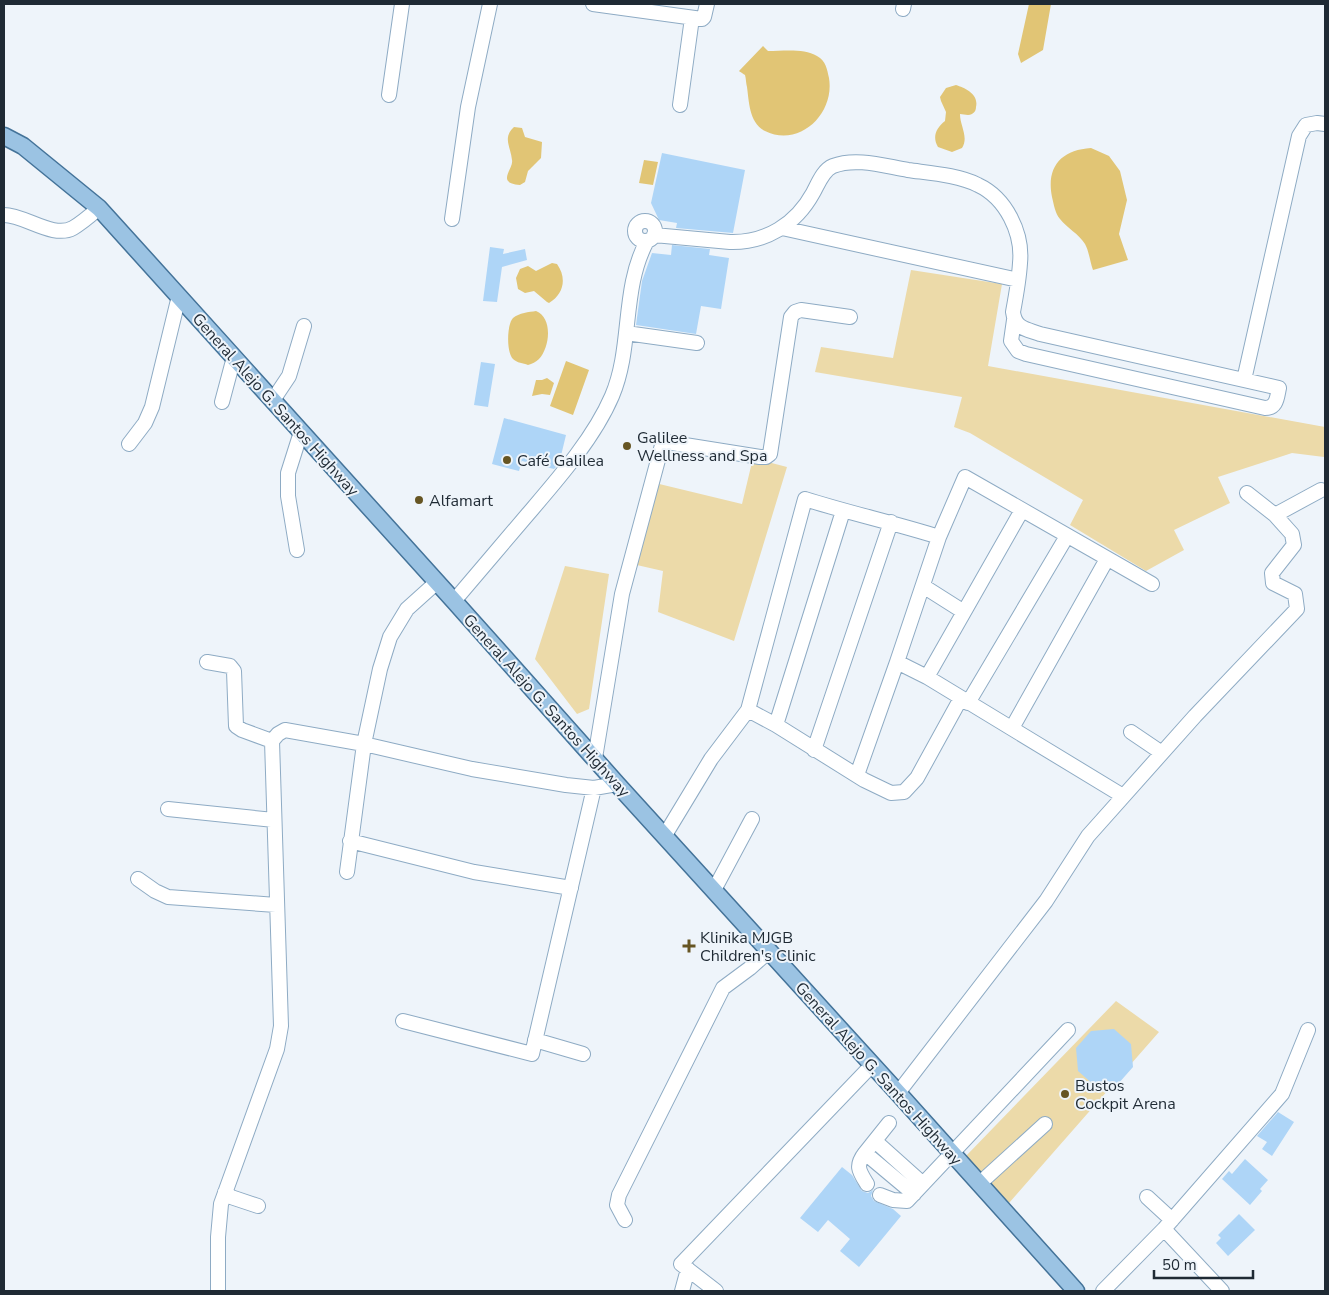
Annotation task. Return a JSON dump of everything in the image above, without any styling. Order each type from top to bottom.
[{"type":"main road","name":"General Alejo G. Santos Highway","points":[[4,136],[23,146],[99,208],[952,1153],[1069,1289]]},
{"type":"street","points":[[389,95],[402,4]]},
{"type":"street","points":[[452,219],[468,108],[490,4]]},
{"type":"street","points":[[594,4],[702,19],[707,4]]},
{"type":"street","points":[[680,105],[692,18]]},
{"type":"street","points":[[1244,380],[1299,136],[1306,125],[1325,124]]},
{"type":"street","points":[[454,601],[559,477],[600,420],[612,395],[620,370],[633,278],[638,261],[651,238],[741,242],[763,238],[782,228],[796,217],[810,199],[824,173],[830,167],[842,163],[863,162],[949,177],[977,184],[991,193],[1005,208],[1015,228],[1020,245],[1020,263],[1011,341],[1018,351],[1266,408],[1274,405],[1279,388],[1040,334],[1020,326],[1014,320]]},
{"type":"street","points":[[4,215],[52,230],[72,229],[99,208]]},
{"type":"street","points":[[782,228],[1018,280]]},
{"type":"street","points":[[129,444],[145,423],[152,407],[179,296]]},
{"type":"street","points":[[594,758],[622,594],[662,445],[666,442],[766,457],[770,454],[791,317],[795,312],[801,310],[850,317]]},
{"type":"street","points":[[273,400],[289,376],[304,326]]},
{"type":"street","points":[[626,333],[697,344]]},
{"type":"street","points":[[222,402],[234,357]]},
{"type":"street","points":[[297,550],[288,496],[288,473],[301,432]]},
{"type":"street","points":[[857,775],[939,537],[964,477],[1152,584]]},
{"type":"street","points":[[1275,515],[1321,490]]},
{"type":"street","points":[[898,1093],[1046,900],[1088,836],[1162,753],[1297,609],[1294,594],[1273,583],[1272,573],[1294,545],[1292,534],[1275,515],[1247,493]]},
{"type":"street","points":[[664,835],[711,759],[748,710],[805,499],[939,537]]},
{"type":"street","points":[[927,677],[1022,510]]},
{"type":"street","points":[[776,725],[843,511]]},
{"type":"street","points":[[814,750],[891,522]]},
{"type":"street","points":[[748,710],[891,794],[904,792],[917,778],[1067,536]]},
{"type":"street","points":[[1012,728],[1108,559]]},
{"type":"street","points":[[347,872],[364,744],[380,669],[390,637],[407,609],[438,582]]},
{"type":"street","points":[[923,586],[964,612]]},
{"type":"street","points":[[207,662],[230,666],[234,671],[236,726],[272,741]]},
{"type":"street","points":[[897,662],[927,677],[1123,796]]},
{"type":"street","points":[[218,1291],[218,1237],[222,1204],[276,1049],[281,1026],[272,741],[285,730],[364,744],[472,769],[594,788],[617,784]]},
{"type":"street","points":[[1131,732],[1162,753]]},
{"type":"street","points":[[403,1021],[532,1054],[594,788]]},
{"type":"street","points":[[168,809],[274,820]]},
{"type":"street","points":[[714,890],[752,818]]},
{"type":"street","points":[[350,841],[474,872],[571,888]]},
{"type":"street","points":[[138,879],[155,891],[168,897],[276,905]]},
{"type":"street","points":[[625,1220],[617,1205],[619,1195],[723,988],[769,951]]},
{"type":"street","points":[[880,1195],[893,1200],[907,1201],[1068,1030]]},
{"type":"street","points":[[1103,1291],[1168,1225],[1282,1094],[1308,1030]]},
{"type":"street","points":[[535,1040],[582,1054]]},
{"type":"street","points":[[716,1291],[681,1264],[872,1065]]},
{"type":"street","points":[[867,1184],[859,1170],[860,1160],[889,1123]]},
{"type":"street","points":[[979,1184],[1045,1124]]},
{"type":"street","points":[[875,1141],[918,1189]]},
{"type":"street","points":[[865,1153],[918,1189]]},
{"type":"street","points":[[225,1192],[231,1197],[258,1206]]},
{"type":"street","points":[[1146,1197],[1222,1291]]},
{"type":"street","points":[[682,1291],[688,1269]]},
{"type":"shaded area","points":[[1029,4],[1051,4],[1043,50],[1021,63],[1018,54]]},
{"type":"shaded area","points":[[763,46],[768,51],[793,50],[812,53],[820,58],[826,66],[829,78],[829,91],[826,104],[812,124],[802,131],[790,135],[778,135],[765,131],[756,123],[753,117],[749,105],[745,75],[739,71]]},
{"type":"shaded area","points":[[956,85],[971,92],[975,98],[976,110],[968,115],[960,114],[965,140],[962,148],[952,152],[938,147],[935,136],[939,127],[945,121],[946,112],[940,97],[946,88]]},
{"type":"shaded area","points":[[514,127],[522,128],[525,137],[542,142],[541,158],[528,171],[525,182],[520,185],[508,182],[507,179],[512,164],[508,135]]},
{"type":"shaded area","points":[[1091,148],[1109,156],[1120,171],[1127,200],[1119,234],[1128,260],[1093,270],[1085,244],[1057,214],[1051,186],[1051,177],[1054,169],[1064,156],[1080,149]]},
{"type":"shaded area","points":[[644,160],[658,162],[653,185],[639,183]]},
{"type":"shaded area","points":[[552,263],[557,264],[563,280],[558,295],[549,303],[534,291],[525,293],[518,289],[516,278],[520,269],[528,266],[536,271]]},
{"type":"shaded area","points":[[911,270],[1002,284],[988,366],[1325,427],[1324,457],[1292,453],[1218,477],[1230,503],[1174,530],[1184,550],[1146,571],[1070,525],[1083,500],[970,433],[954,427],[962,397],[815,372],[821,347],[893,358]]},
{"type":"shaded area","points":[[536,311],[545,320],[547,326],[546,347],[539,359],[528,365],[516,361],[511,355],[508,345],[509,326],[515,316]]},
{"type":"shaded area","points":[[566,361],[589,370],[573,415],[550,406]]},
{"type":"shaded area","points":[[547,378],[554,383],[550,395],[532,396],[536,380]]},
{"type":"shaded area","points":[[753,458],[787,467],[734,641],[658,612],[663,571],[628,563],[651,482],[742,504]]},
{"type":"shaded area","points":[[565,566],[609,574],[589,709],[577,714],[535,659]]},
{"type":"shaded area","name":"Bustos Cockpit Arena","points":[[1116,1001],[1159,1032],[1009,1203],[966,1156]]},
{"type":"building","points":[[662,153],[745,170],[733,233],[676,228],[677,223],[659,220],[651,203]]},
{"type":"building","points":[[672,245],[710,249],[709,255],[729,258],[721,309],[701,306],[696,334],[636,325],[642,281],[652,253],[671,255]]},
{"type":"building","points":[[490,247],[504,249],[503,254],[525,249],[527,260],[502,267],[497,302],[483,301]]},
{"type":"building","points":[[481,362],[495,364],[488,407],[474,405]]},
{"type":"building","name":"Café Galilea","points":[[504,418],[566,435],[559,464],[554,469],[522,461],[519,471],[492,464]]},
{"type":"building","name":"Bustos Cockpit Arena","points":[[1114,1029],[1131,1044],[1133,1067],[1118,1084],[1095,1086],[1078,1071],[1076,1048],[1091,1031]]},
{"type":"building","points":[[1278,1112],[1294,1122],[1272,1156],[1262,1149],[1267,1142],[1257,1136]]},
{"type":"building","points":[[1245,1159],[1268,1180],[1260,1189],[1262,1191],[1250,1205],[1222,1179],[1229,1171],[1232,1174]]},
{"type":"building","points":[[842,1167],[852,1175],[862,1191],[868,1193],[873,1190],[871,1196],[874,1201],[893,1209],[901,1216],[859,1267],[840,1251],[850,1239],[828,1220],[818,1232],[800,1218]]},
{"type":"building","points":[[1239,1214],[1255,1230],[1228,1256],[1216,1243],[1221,1238],[1218,1235]]},
{"type":"place","name":"Galilee Wellness and Spa","points":[[627,446]]},
{"type":"place","name":"Café Galilea","points":[[507,460]]},
{"type":"place","name":"Alfamart","points":[[419,500]]},
{"type":"place","name":"Klinika MJGB Children's Clinic","points":[[689,946]]},
{"type":"place","name":"Bustos Cockpit Arena","points":[[1065,1094]]}]
